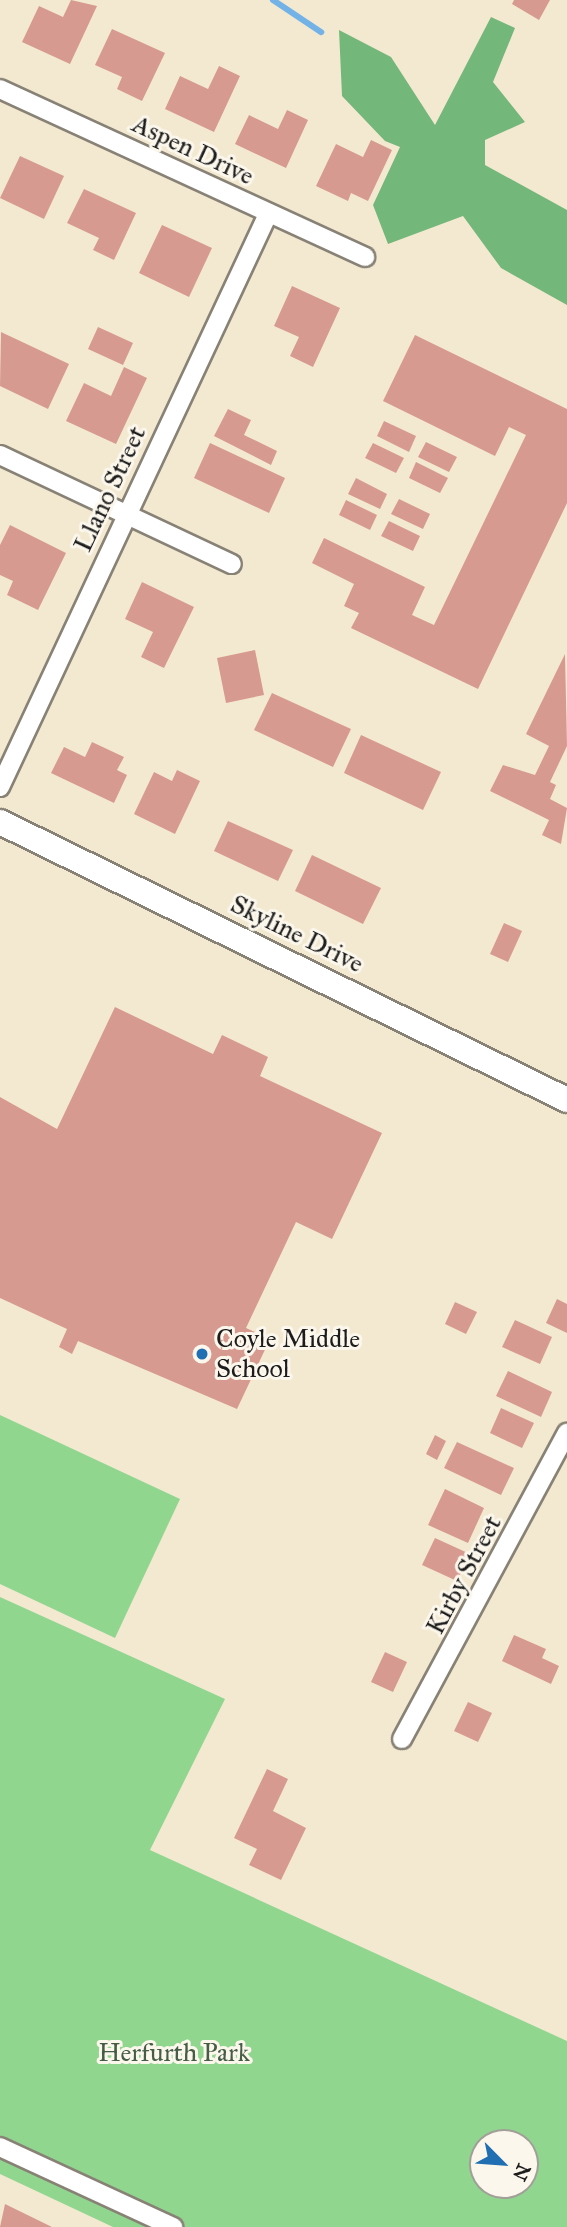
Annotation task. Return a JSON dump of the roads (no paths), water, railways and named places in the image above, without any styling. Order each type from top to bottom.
[{"type":"street","name":"Aspen Drive","points":[[0,89],[365,257]]},
{"type":"street","name":"Llano Street","points":[[0,787],[268,214]]},
{"type":"street","points":[[0,455],[232,564]]},
{"type":"street","name":"Skyline Drive","points":[[0,822],[567,1100]]},
{"type":"street","name":"Kirby Street","points":[[401,1739],[567,1433]]},
{"type":"street","points":[[0,2147],[173,2227]]},
{"type":"waterway","points":[[273,0],[321,32]]},
{"type":"place","name":"Coyle Middle School","points":[[202,1354]]},
{"type":"park label","name":"Herfurth Park","points":[[174,2053]]}]
